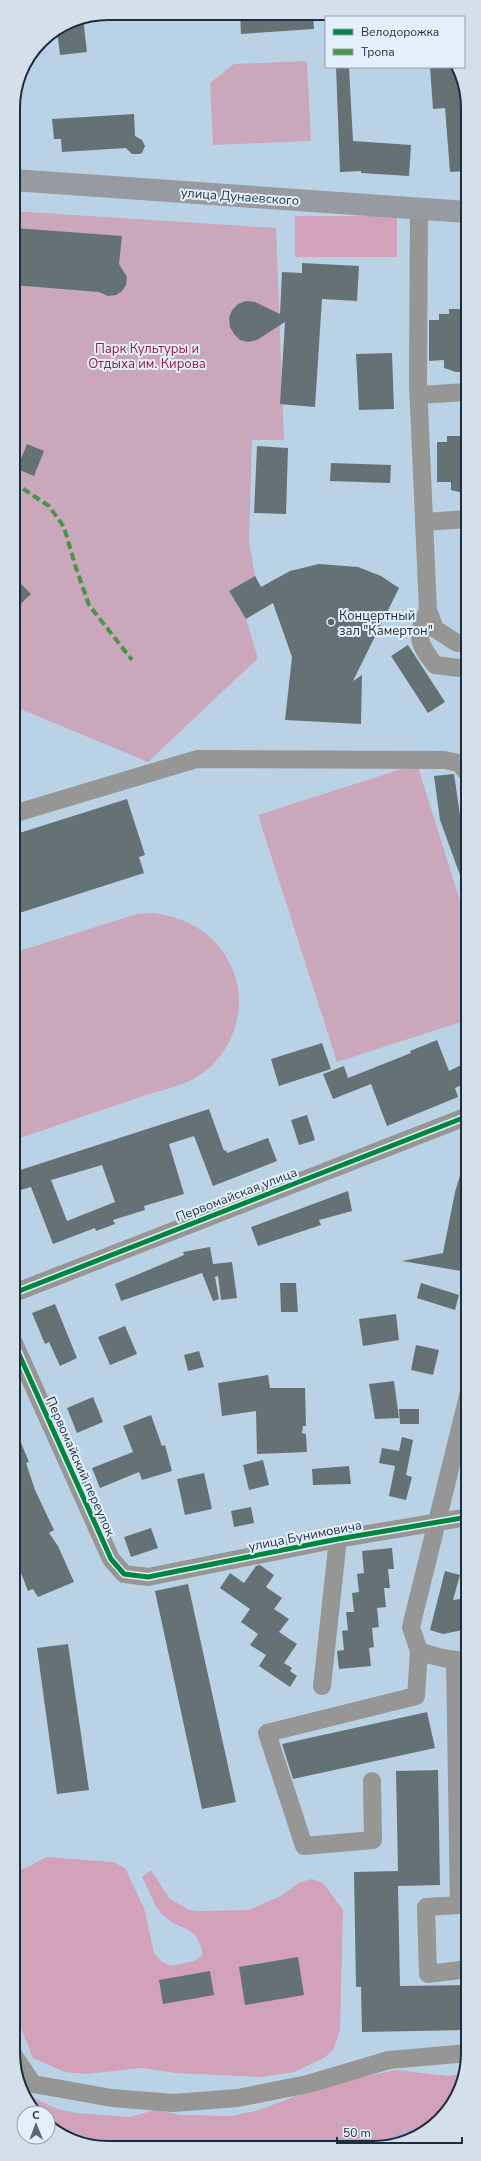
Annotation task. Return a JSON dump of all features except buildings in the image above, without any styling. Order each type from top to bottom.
[{"type":"main road","name":"улица Дунаевского","points":[[20,180],[461,212]]},
{"type":"street","points":[[419,209],[419,395],[428,610],[435,628],[457,643],[461,643]]},
{"type":"street","points":[[419,395],[461,392]]},
{"type":"street","points":[[425,522],[461,519]]},
{"type":"street","points":[[428,610],[419,630],[423,649],[436,665],[461,668]]},
{"type":"street","points":[[20,812],[197,759],[444,760],[459,763],[461,766]]},
{"type":"street","name":"Первомайская улица","points":[[20,1291],[461,1119]]},
{"type":"street","name":"Первомайский переулок","points":[[20,1355],[111,1559],[124,1574],[148,1577]]},
{"type":"street","points":[[372,1781],[373,1840],[304,1846],[267,1733],[416,1696],[419,1651],[411,1627],[461,1424]]},
{"type":"street","name":"улица Бунимовича","points":[[148,1577],[338,1539],[461,1518]]},
{"type":"street","points":[[322,1686],[338,1539]]},
{"type":"street","points":[[419,1651],[435,1657],[461,1660]]},
{"type":"street","points":[[461,1742],[459,1906],[426,1907],[428,1974],[461,1970]]},
{"type":"street","points":[[27,2083],[112,2098],[173,2103],[238,2098],[308,2084],[389,2060],[461,2054]]},
{"type":"green space","points":[[307,61],[311,141],[213,145],[210,83],[234,64]]},
{"type":"green space","name":"Парк Культуры и Отдыха им. Кирова","points":[[20,211],[276,228],[284,440],[252,440],[249,542],[255,576],[229,591],[246,619],[258,658],[148,762],[20,709]]},
{"type":"green space","points":[[417,764],[461,904],[461,1022],[337,1062],[258,815]]},
{"type":"green space","points":[[154,913],[167,915],[190,924],[210,937],[226,956],[237,983],[239,999],[238,1014],[234,1030],[228,1044],[208,1069],[189,1081],[20,1138],[20,951],[137,914]]},
{"type":"shaded area","points":[[295,216],[397,216],[397,257],[295,257]]},
{"type":"shaded area","points":[[46,1857],[113,1862],[125,1868],[144,1908],[154,1953],[161,1961],[171,1966],[194,1961],[203,1954],[200,1944],[193,1933],[172,1922],[158,1909],[142,1877],[151,1870],[169,1898],[189,1910],[199,1911],[249,1910],[281,1896],[300,1882],[312,1879],[323,1883],[343,1910],[340,2030],[333,2050],[324,2058],[294,2072],[262,2077],[175,2073],[141,2068],[86,2074],[65,2072],[33,2058],[20,2025],[20,1870],[26,1868]]},
{"type":"shaded area","points":[[396,2070],[448,2076],[458,2075],[452,2092],[446,2102],[431,2119],[422,2126],[382,2140],[102,2141],[74,2134],[56,2124],[56,2109],[77,2113],[130,2117],[155,2110],[180,2115],[231,2116],[256,2111],[323,2086]]},
{"type":"shaded area","points":[[32,2097],[49,2105],[37,2105]]},
{"type":"shaded area","points":[[422,2126],[396,2138],[382,2140]]},
{"type":"marked path","points":[[20,487],[49,506],[64,527],[89,605],[132,660]]},
{"type":"cycle path","points":[[20,1291],[461,1119]]},
{"type":"cycle path","points":[[20,1356],[111,1559],[124,1574],[148,1577],[338,1539],[461,1518]]},
{"type":"place","name":"Концертный зал \"Камертон\"","points":[[331,622]]}]
